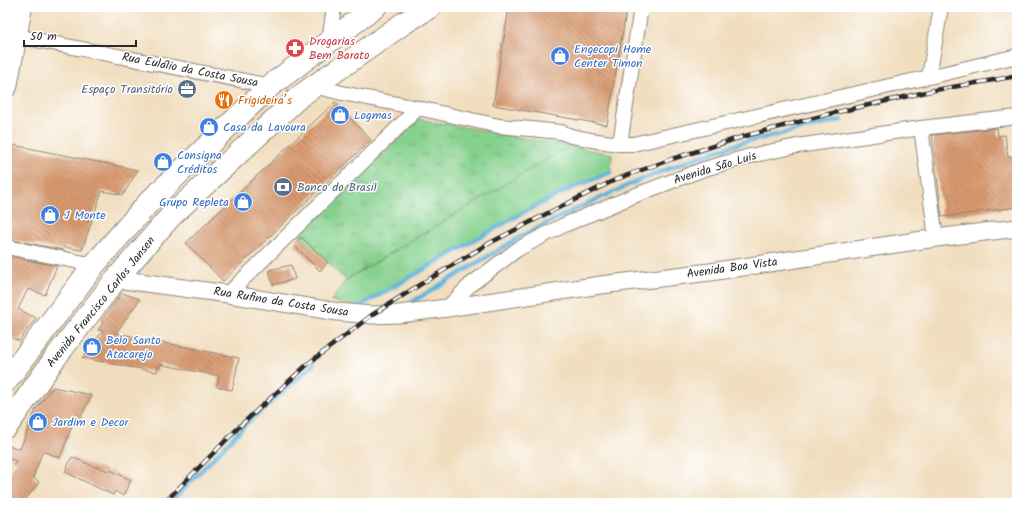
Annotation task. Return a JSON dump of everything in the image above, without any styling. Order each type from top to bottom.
[{"type":"main road","points":[[7,87],[22,7]]},
{"type":"main road","points":[[7,380],[94,265],[149,202],[270,86],[375,7]]},
{"type":"main road","name":"Avenida Francisco Carlos Jansen","points":[[7,426],[55,358],[116,279],[170,217],[300,96],[404,22],[430,7]]},
{"type":"main road","points":[[35,343],[55,358]]},
{"type":"street","points":[[329,42],[334,7]]},
{"type":"street","points":[[620,144],[641,7]]},
{"type":"street","points":[[929,77],[941,7]]},
{"type":"street","name":"Rua Eulálio da Costa Sousa","points":[[16,36],[270,86]]},
{"type":"street","points":[[314,86],[499,126],[561,132],[571,136],[620,144],[633,144],[1017,56]]},
{"type":"street","points":[[228,294],[418,108]]},
{"type":"street","name":"Avenida São Luis","points":[[447,308],[470,285],[518,249],[564,225],[650,189],[704,169],[750,156],[797,146],[921,128],[1017,117]]},
{"type":"street","points":[[921,128],[936,238]]},
{"type":"street","name":"Avenida Boa Vista","points":[[447,308],[601,285],[1017,228]]},
{"type":"street","points":[[7,247],[94,265]]},
{"type":"street","name":"Rua Rufino da Costa Sousa","points":[[116,279],[228,294],[338,312],[372,315],[399,314],[447,308]]},
{"type":"green space","points":[[419,119],[569,146],[346,280],[299,235]]},
{"type":"green space","points":[[569,146],[612,154],[611,172],[570,189],[524,212],[358,307],[331,301],[346,280]]},
{"type":"building","name":"Engecopi Home Center Timon","points":[[509,7],[627,7],[607,125],[493,105]]},
{"type":"building","points":[[335,102],[371,140],[223,281],[186,243]]},
{"type":"building","points":[[997,128],[998,136],[1005,135],[1008,157],[1017,156],[1017,207],[942,217],[932,135]]},
{"type":"building","name":"J Monte","points":[[13,145],[138,170],[123,195],[102,191],[82,250],[64,247],[63,250],[7,239],[7,180]]},
{"type":"building","points":[[301,237],[328,262],[320,271],[294,245]]},
{"type":"building","points":[[7,256],[57,266],[45,295],[28,289],[18,309],[36,318],[19,341],[7,336]]},
{"type":"building","points":[[291,265],[295,279],[273,285],[269,270]]},
{"type":"building","points":[[122,293],[140,299],[116,333],[239,358],[232,390],[217,387],[219,376],[159,364],[157,372],[82,358],[103,331],[98,330],[103,323],[101,321]]},
{"type":"building","points":[[53,387],[91,395],[77,425],[73,423],[60,458],[43,451],[33,477],[39,482],[23,503],[7,503],[7,474],[17,461],[7,458],[7,445],[20,449],[36,409]]},
{"type":"building","points":[[72,457],[97,468],[98,466],[109,472],[110,470],[131,480],[123,496],[115,491],[113,495],[65,472]]},
{"type":"waterway","points":[[407,305],[522,236],[576,209],[640,180],[698,157],[741,143],[841,120]]},
{"type":"waterway","points":[[358,307],[524,212],[570,189],[611,172]]},
{"type":"waterway","points":[[170,503],[248,422],[313,365]]},
{"type":"railway","points":[[164,503],[241,425],[309,363],[372,315],[486,245],[544,215],[617,179],[672,159],[745,136],[829,114],[935,90],[1017,76]]},
{"type":"place","name":"Drogarias Bem Barato","points":[[295,48]]},
{"type":"place","name":"Engecopi Home Center Timon","points":[[560,56]]},
{"type":"place","name":"Espaço Transitório","points":[[187,89]]},
{"type":"place","name":"Frigideira’s","points":[[224,100]]},
{"type":"place","name":"Logmas","points":[[340,115]]},
{"type":"place","name":"Casa da Lavoura","points":[[209,127]]},
{"type":"place","name":"Consigna Créditos","points":[[163,162]]},
{"type":"place","name":"Banco do Brasil","points":[[283,187]]},
{"type":"place","name":"Grupo Repleta","points":[[243,202]]},
{"type":"place","name":"J Monte","points":[[50,215]]},
{"type":"place","name":"Belo Santo Atacarejo","points":[[92,347]]},
{"type":"place","name":"Jardim e Decor","points":[[38,422]]}]
